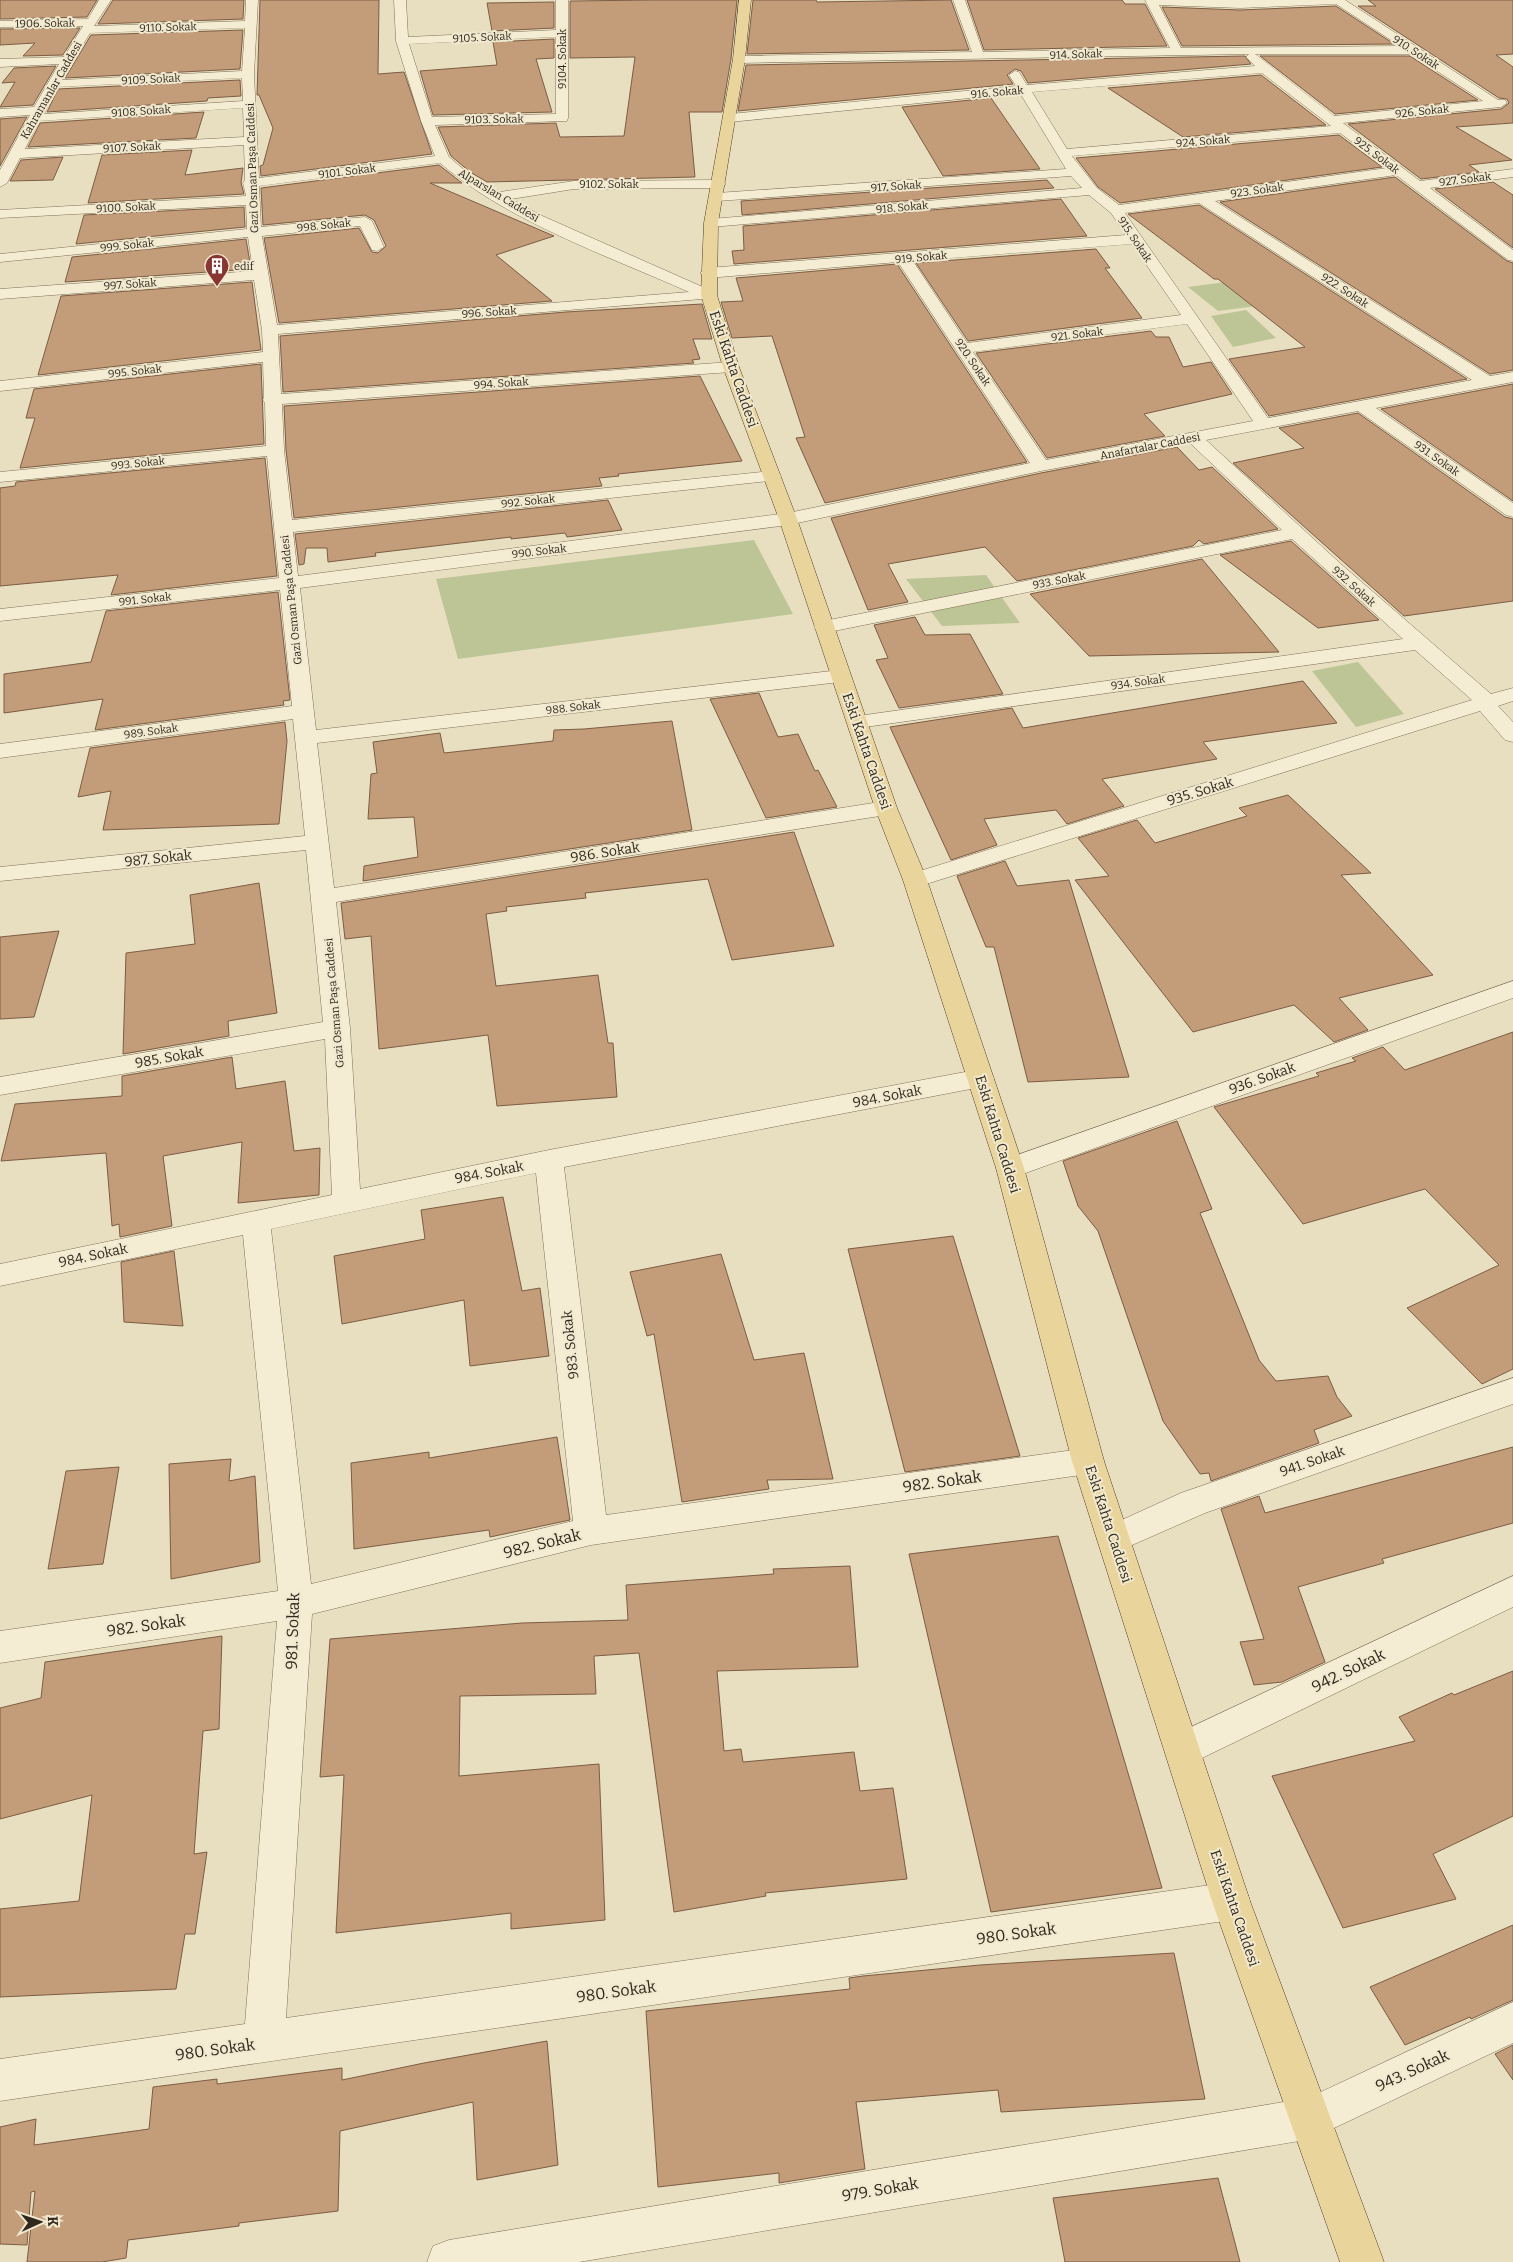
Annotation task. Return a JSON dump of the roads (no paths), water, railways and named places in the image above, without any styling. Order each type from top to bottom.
[{"type":"main road","name":"Eski Kahta Caddesi","points":[[745,0],[739,59],[716,201],[709,284],[731,367],[788,519],[886,808],[915,880],[981,1078],[1010,1168],[1088,1461],[1231,1901],[1362,2262]]},
{"type":"street","name":"Kahramanlar Caddesi","points":[[0,183],[3,170],[105,0]]},
{"type":"street","name":"Gazi Osman Paşa Caddesi","points":[[252,0],[248,74],[254,232],[270,330],[271,400],[275,450],[338,1028],[347,1201]]},
{"type":"street","name":"Alparslan Caddesi","points":[[400,0],[402,41],[427,121],[443,159],[464,176],[534,217],[709,284]]},
{"type":"street","name":"9104. Sokak","points":[[562,0],[562,118]]},
{"type":"street","points":[[959,0],[979,56]]},
{"type":"street","points":[[1152,0],[1240,5],[1338,1]]},
{"type":"street","points":[[1152,0],[1178,51]]},
{"type":"street","name":"910. Sokak","points":[[1338,1],[1495,103]]},
{"type":"street","name":"1906. Sokak","points":[[0,24],[88,26]]},
{"type":"street","name":"9110. Sokak","points":[[88,26],[250,24]]},
{"type":"street","name":"9105. Sokak","points":[[402,41],[562,33]]},
{"type":"street","name":"914. Sokak","points":[[739,59],[1005,57],[1245,49],[1413,50]]},
{"type":"street","name":"925. Sokak","points":[[1245,49],[1265,69],[1342,129],[1513,257]]},
{"type":"street","name":"915. Sokak","points":[[1005,57],[1075,172],[1092,191],[1116,210],[1134,239],[1264,425]]},
{"type":"street","points":[[0,63],[69,60]]},
{"type":"street","name":"916. Sokak","points":[[730,118],[1023,89],[1265,69]]},
{"type":"street","name":"9109. Sokak","points":[[53,84],[248,74]]},
{"type":"street","name":"926. Sokak","points":[[1331,120],[1513,101]]},
{"type":"street","name":"9108. Sokak","points":[[0,113],[36,115],[249,104]]},
{"type":"street","name":"9103. Sokak","points":[[427,121],[562,118]]},
{"type":"street","name":"924. Sokak","points":[[1064,154],[1342,129]]},
{"type":"street","name":"9107. Sokak","points":[[14,154],[250,140]]},
{"type":"street","name":"9101. Sokak","points":[[251,191],[443,159]]},
{"type":"street","name":"923. Sokak","points":[[1116,210],[1398,170]]},
{"type":"street","name":"917. Sokak","points":[[716,201],[1075,172]]},
{"type":"street","name":"927. Sokak","points":[[1418,185],[1513,173]]},
{"type":"street","name":"9102. Sokak","points":[[500,196],[574,185],[716,201]]},
{"type":"street","name":"9100. Sokak","points":[[0,214],[251,191]]},
{"type":"street","name":"918. Sokak","points":[[716,201],[1092,191]]},
{"type":"street","name":"922. Sokak","points":[[1201,198],[1489,383]]},
{"type":"street","name":"998. Sokak","points":[[254,232],[365,221],[377,247]]},
{"type":"street","name":"999. Sokak","points":[[0,258],[254,232]]},
{"type":"street","name":"919. Sokak","points":[[709,284],[904,258],[1134,239]]},
{"type":"street","name":"920. Sokak","points":[[904,258],[1041,466]]},
{"type":"street","name":"997. Sokak","points":[[0,294],[261,275]]},
{"type":"street","name":"996. Sokak","points":[[270,330],[709,284]]},
{"type":"street","name":"921. Sokak","points":[[964,348],[1190,319]]},
{"type":"street","name":"995. Sokak","points":[[0,386],[271,356]]},
{"type":"street","name":"994. Sokak","points":[[271,400],[731,367]]},
{"type":"street","name":"Anafartalar Caddesi","points":[[788,519],[1041,466],[1513,377]]},
{"type":"street","name":"931. Sokak","points":[[1360,405],[1513,511]]},
{"type":"street","name":"932. Sokak","points":[[1193,437],[1294,533],[1418,643],[1481,695],[1484,703],[1513,736]]},
{"type":"street","name":"993. Sokak","points":[[0,477],[275,450]]},
{"type":"street","name":"992. Sokak","points":[[283,527],[772,476]]},
{"type":"street","name":"990. Sokak","points":[[289,584],[788,519]]},
{"type":"street","name":"933. Sokak","points":[[824,627],[1294,533]]},
{"type":"street","name":"991. Sokak","points":[[0,615],[289,584]]},
{"type":"street","name":"934. Sokak","points":[[858,722],[1418,643]]},
{"type":"street","name":"988. Sokak","points":[[306,738],[840,676]]},
{"type":"street","name":"935. Sokak","points":[[915,880],[1513,694]]},
{"type":"street","name":"989. Sokak","points":[[0,751],[302,711]]},
{"type":"street","name":"986. Sokak","points":[[324,897],[886,808]]},
{"type":"street","name":"987. Sokak","points":[[0,874],[317,842]]},
{"type":"street","name":"936. Sokak","points":[[1010,1168],[1513,988]]},
{"type":"street","name":"985. Sokak","points":[[0,1086],[338,1028]]},
{"type":"street","name":"984. Sokak","points":[[0,1275],[549,1160],[981,1078]]},
{"type":"street","name":"983. Sokak","points":[[549,1160],[591,1531]]},
{"type":"street","name":"981. Sokak","points":[[256,1220],[296,1603],[264,2042]]},
{"type":"street","name":"941. Sokak","points":[[1114,1539],[1193,1503],[1513,1391]]},
{"type":"street","name":"982. Sokak","points":[[0,1647],[296,1603],[591,1531],[1088,1461]]},
{"type":"street","name":"942. Sokak","points":[[1183,1749],[1513,1591]]},
{"type":"street","name":"980. Sokak","points":[[0,2080],[1231,1901]]},
{"type":"street","name":"943. Sokak","points":[[1311,2118],[1513,2022]]},
{"type":"street","name":"979. Sokak","points":[[449,2262],[1311,2118]]},
{"type":"place","name":"edif","points":[[217,287]]}]
